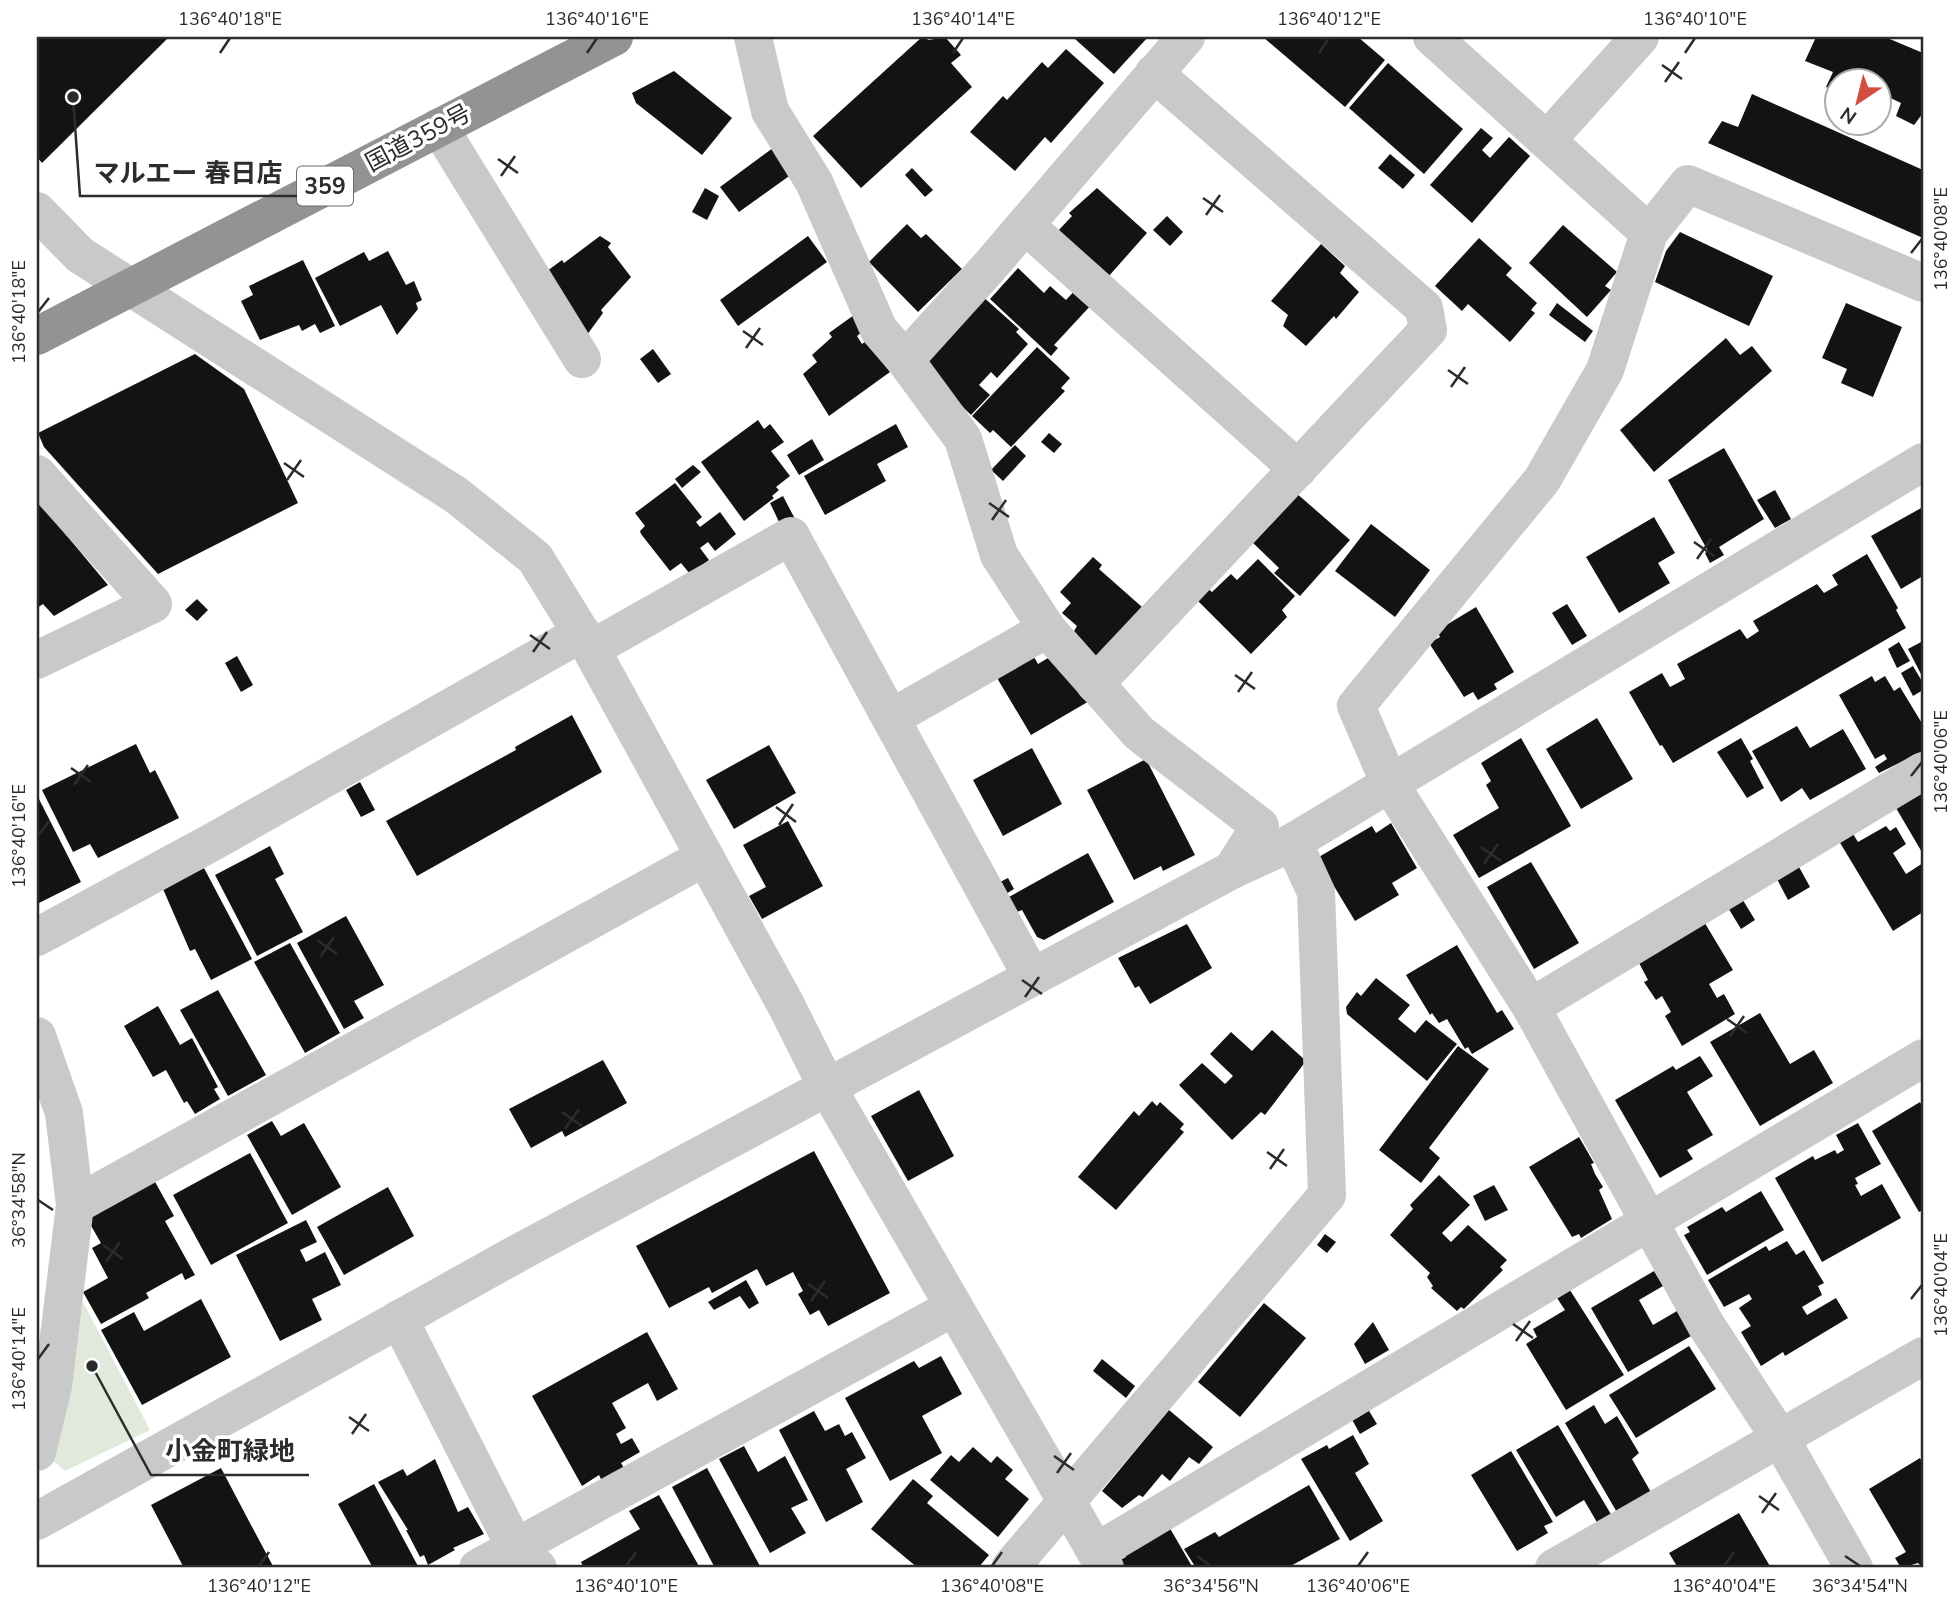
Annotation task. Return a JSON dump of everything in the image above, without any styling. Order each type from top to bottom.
[{"type":"highway","name":"国道359号","points":[[37,336],[614,37]]},
{"type":"street","points":[[753,37],[770,111],[814,181],[879,330],[905,360],[963,439],[999,555],[1047,629],[1139,733],[1260,826],[1232,870]]},
{"type":"street","points":[[905,360],[1186,37]]},
{"type":"street","points":[[1432,37],[1649,233]]},
{"type":"street","points":[[1547,140],[1640,37]]},
{"type":"street","points":[[1095,684],[1428,330],[1424,308],[1154,73]]},
{"type":"street","points":[[439,127],[582,359]]},
{"type":"street","points":[[1854,1568],[1780,1437],[1706,1325],[1531,1007],[1390,784],[1356,706],[1542,480],[1605,370],[1649,233],[1688,184],[1923,283]]},
{"type":"street","points":[[37,211],[80,255],[456,495],[535,558],[586,641],[827,1087],[1100,1560],[1649,1220],[1923,1058]]},
{"type":"street","points":[[1025,225],[1298,468]]},
{"type":"street","points":[[37,1521],[400,1319],[827,1087],[1232,870],[1293,842],[1923,462]]},
{"type":"street","points":[[37,474],[153,604],[37,660]]},
{"type":"street","points":[[37,937],[586,641],[791,536],[1032,977]]},
{"type":"street","points":[[891,718],[1047,629]]},
{"type":"street","points":[[1531,1007],[1923,771]]},
{"type":"street","points":[[1010,1568],[1327,1195],[1316,892],[1293,842]]},
{"type":"street","points":[[75,1205],[705,857]]},
{"type":"street","points":[[37,1036],[64,1113],[75,1205],[53,1387],[37,1452]]},
{"type":"street","points":[[478,1568],[527,1558],[954,1307]]},
{"type":"street","points":[[400,1319],[527,1558]]},
{"type":"street","points":[[1554,1568],[1923,1356]]},
{"type":"shaded area","points":[[83,1302],[150,1430],[65,1471],[46,1455]]},
{"type":"building","points":[[37,37],[169,37],[42,163],[37,157]]},
{"type":"building","points":[[922,37],[929,40],[945,37],[961,55],[951,63],[972,87],[861,188],[813,136]]},
{"type":"building","points":[[1148,37],[1114,74],[1075,39]]},
{"type":"building","points":[[1263,37],[1358,37],[1385,60],[1345,107]]},
{"type":"building","points":[[1816,37],[1885,37],[1923,53],[1923,113],[1914,125],[1896,116],[1901,103],[1894,100],[1894,66],[1824,66],[1824,68],[1805,61]]},
{"type":"building","points":[[1066,49],[1104,83],[1051,143],[1045,137],[1015,171],[970,132],[1003,96],[1007,100],[1042,62],[1048,68]]},
{"type":"building","points":[[1388,63],[1463,129],[1424,174],[1349,108]]},
{"type":"building","points":[[674,71],[732,118],[702,155],[636,103],[632,93]]},
{"type":"building","points":[[1752,94],[1824,126],[1824,136],[1846,136],[1923,170],[1923,238],[1708,143],[1722,121],[1738,127]]},
{"type":"building","points":[[1481,128],[1493,138],[1482,150],[1490,158],[1509,137],[1530,156],[1472,223],[1430,185]]},
{"type":"building","points":[[773,148],[792,174],[739,212],[720,187]]},
{"type":"building","points":[[1390,154],[1415,175],[1403,189],[1378,168]]},
{"type":"building","points":[[912,168],[933,190],[925,197],[905,175]]},
{"type":"building","points":[[705,188],[719,196],[707,220],[692,212]]},
{"type":"building","points":[[1097,188],[1147,233],[1108,277],[1057,232],[1072,216],[1069,213]]},
{"type":"building","points":[[1167,216],[1183,232],[1170,246],[1153,230]]},
{"type":"building","points":[[907,224],[921,238],[926,234],[962,269],[918,312],[869,262]]},
{"type":"building","points":[[1563,225],[1617,272],[1605,286],[1611,290],[1587,317],[1529,263]]},
{"type":"building","points":[[1680,232],[1773,276],[1749,326],[1655,282],[1666,251]]},
{"type":"building","points":[[600,236],[611,243],[608,247],[631,277],[601,310],[603,313],[584,339],[543,274],[562,260],[564,263]]},
{"type":"building","points":[[808,236],[827,262],[738,326],[720,300]]},
{"type":"building","points":[[1479,238],[1512,268],[1506,275],[1537,303],[1531,310],[1535,313],[1510,342],[1468,304],[1462,311],[1435,286]]},
{"type":"building","points":[[1321,244],[1345,266],[1340,273],[1359,292],[1336,319],[1334,316],[1306,346],[1283,326],[1288,315],[1271,301]]},
{"type":"building","points":[[388,251],[406,285],[414,281],[422,300],[416,303],[418,309],[397,335],[381,305],[340,326],[315,278],[364,252],[369,261]]},
{"type":"building","points":[[303,260],[335,326],[320,333],[315,324],[302,331],[299,325],[260,340],[241,301],[253,295],[249,286]]},
{"type":"building","points":[[1018,268],[1044,293],[1050,286],[1066,300],[1078,287],[1093,303],[1054,345],[1058,348],[1051,356],[990,299]]},
{"type":"building","points":[[981,295],[1019,329],[1016,332],[1028,344],[997,378],[991,372],[979,385],[990,395],[971,415],[922,367]]},
{"type":"building","points":[[1557,303],[1593,331],[1585,342],[1549,315]]},
{"type":"building","points":[[1846,303],[1902,327],[1873,397],[1841,383],[1847,369],[1822,358]]},
{"type":"building","points":[[854,315],[866,329],[857,336],[862,344],[866,341],[890,372],[829,416],[803,374],[817,362],[812,355],[832,337],[829,333]]},
{"type":"building","points":[[1726,338],[1740,355],[1752,346],[1772,371],[1654,472],[1620,430]]},
{"type":"building","points":[[1037,347],[1070,378],[1061,388],[1065,391],[1011,447],[993,430],[990,433],[972,416]]},
{"type":"building","points":[[653,349],[671,374],[658,383],[640,359]]},
{"type":"building","points":[[195,354],[244,389],[298,503],[158,574],[44,447],[38,433]]},
{"type":"building","points":[[758,420],[764,429],[770,424],[784,442],[771,451],[790,476],[776,487],[779,490],[772,496],[774,498],[744,521],[701,462]]},
{"type":"building","points":[[896,424],[908,447],[877,464],[886,481],[825,515],[804,476]]},
{"type":"building","points":[[1049,433],[1062,444],[1054,453],[1041,442]]},
{"type":"building","points":[[812,439],[824,460],[799,475],[787,455]]},
{"type":"building","points":[[1015,445],[1026,456],[1003,481],[991,470]]},
{"type":"building","points":[[1724,448],[1764,519],[1719,547],[1724,555],[1710,563],[1705,553],[1708,551],[1668,480]]},
{"type":"building","points":[[693,465],[701,472],[682,488],[675,479]]},
{"type":"building","points":[[675,483],[702,517],[696,522],[700,527],[720,512],[736,534],[715,551],[708,542],[700,548],[709,560],[690,574],[681,563],[670,571],[641,534],[640,531],[645,526],[635,513]]},
{"type":"building","points":[[1775,490],[1791,519],[1775,528],[1757,500]]},
{"type":"building","points":[[1295,492],[1350,540],[1300,596],[1274,573],[1279,568],[1251,541]]},
{"type":"building","points":[[783,496],[795,519],[781,526],[770,503]]},
{"type":"building","points":[[37,500],[108,585],[54,616],[43,604],[37,608]]},
{"type":"building","points":[[1923,507],[1923,576],[1901,589],[1871,536]]},
{"type":"building","points":[[1654,517],[1675,553],[1658,563],[1670,583],[1619,613],[1586,557]]},
{"type":"building","points":[[1371,524],[1430,570],[1395,617],[1335,571]]},
{"type":"building","points":[[1867,554],[1898,608],[1896,610],[1906,628],[1673,763],[1629,692],[1662,673],[1670,687],[1685,679],[1677,664],[1740,629],[1747,639],[1759,631],[1753,621],[1817,584],[1824,593],[1838,585],[1832,575]]},
{"type":"building","points":[[1093,557],[1102,565],[1099,569],[1142,607],[1098,658],[1074,631],[1077,626],[1062,613],[1071,603],[1060,592]]},
{"type":"building","points":[[1258,559],[1295,596],[1282,610],[1287,617],[1251,654],[1194,597],[1205,586],[1212,592],[1231,574],[1237,580]]},
{"type":"building","points":[[197,599],[208,610],[197,621],[185,610]]},
{"type":"building","points":[[1567,604],[1587,636],[1572,645],[1552,613]]},
{"type":"building","points":[[1476,607],[1514,672],[1494,684],[1497,689],[1478,700],[1473,692],[1464,697],[1429,643],[1440,637],[1438,633],[1443,627]]},
{"type":"building","points":[[1923,641],[1923,678],[1908,649]]},
{"type":"building","points":[[1899,642],[1910,661],[1897,668],[1888,649]]},
{"type":"building","points":[[1053,655],[1091,700],[1031,735],[997,678],[1034,657],[1038,664]]},
{"type":"building","points":[[237,656],[253,685],[241,692],[225,663]]},
{"type":"building","points":[[1913,666],[1923,683],[1923,690],[1913,696],[1901,673]]},
{"type":"building","points":[[1872,676],[1875,682],[1885,676],[1894,691],[1900,687],[1923,725],[1923,751],[1879,773],[1875,767],[1887,759],[1884,754],[1875,759],[1839,695]]},
{"type":"building","points":[[572,715],[602,772],[417,876],[386,821],[516,750],[515,747]]},
{"type":"building","points":[[1597,718],[1633,779],[1581,809],[1546,749]]},
{"type":"building","points":[[1797,726],[1810,748],[1843,729],[1866,769],[1810,800],[1802,788],[1781,802],[1752,751]]},
{"type":"building","points":[[1521,738],[1571,826],[1479,878],[1453,835],[1499,808],[1486,785],[1491,781],[1481,763]]},
{"type":"building","points":[[1741,738],[1753,759],[1750,761],[1764,788],[1747,798],[1717,752]]},
{"type":"building","points":[[136,744],[150,773],[155,770],[179,818],[98,858],[90,844],[73,852],[42,790]]},
{"type":"building","points":[[769,745],[796,793],[734,829],[706,780]]},
{"type":"building","points":[[1032,748],[1062,804],[1003,836],[973,780]]},
{"type":"building","points":[[1146,759],[1195,855],[1163,871],[1161,866],[1134,880],[1087,790]]},
{"type":"building","points":[[360,782],[375,810],[361,817],[346,790]]},
{"type":"building","points":[[1923,793],[1923,854],[1896,808]]},
{"type":"building","points":[[39,799],[81,882],[37,904],[37,800]]},
{"type":"building","points":[[788,821],[823,886],[762,919],[749,896],[766,887],[743,845]]},
{"type":"building","points":[[1391,823],[1417,868],[1392,883],[1399,895],[1355,921],[1317,858],[1372,826],[1376,833]]},
{"type":"building","points":[[1886,826],[1890,831],[1896,827],[1906,844],[1893,853],[1906,874],[1923,863],[1923,912],[1893,931],[1839,841],[1853,834],[1858,842]]},
{"type":"building","points":[[270,846],[284,874],[275,879],[303,932],[257,956],[215,875]]},
{"type":"building","points":[[1088,853],[1114,902],[1044,940],[1037,937],[1022,910],[1015,913],[1007,898]]},
{"type":"building","points":[[1531,862],[1579,943],[1534,969],[1487,887]]},
{"type":"building","points":[[1799,867],[1810,887],[1788,900],[1777,879]]},
{"type":"building","points":[[204,868],[252,959],[211,980],[195,949],[190,951],[163,889]]},
{"type":"building","points":[[1008,878],[1014,889],[1004,895],[998,883]]},
{"type":"building","points":[[1741,897],[1755,920],[1741,929],[1727,906]]},
{"type":"building","points":[[346,916],[384,985],[354,1001],[364,1018],[344,1029],[297,943]]},
{"type":"building","points":[[1703,920],[1733,970],[1709,984],[1717,998],[1724,994],[1735,1014],[1682,1046],[1665,1016],[1671,1012],[1662,996],[1656,1000],[1644,982],[1648,980],[1639,963]]},
{"type":"building","points":[[1187,924],[1212,968],[1150,1004],[1139,986],[1135,988],[1118,958]]},
{"type":"building","points":[[290,943],[340,1033],[305,1053],[254,962]]},
{"type":"building","points":[[1457,945],[1497,1013],[1502,1010],[1514,1029],[1472,1054],[1468,1047],[1465,1049],[1447,1019],[1439,1023],[1432,1013],[1430,1015],[1406,975]]},
{"type":"building","points":[[1376,978],[1410,1005],[1398,1019],[1415,1033],[1426,1020],[1457,1044],[1427,1081],[1347,1014],[1346,1007],[1357,992],[1361,996]]},
{"type":"building","points":[[218,990],[266,1075],[228,1096],[180,1010]]},
{"type":"building","points":[[158,1006],[180,1045],[192,1038],[218,1087],[214,1089],[220,1099],[195,1114],[187,1101],[184,1103],[166,1070],[153,1077],[124,1026]]},
{"type":"building","points":[[1760,1013],[1790,1064],[1814,1050],[1833,1083],[1760,1126],[1710,1042]]},
{"type":"building","points":[[1272,1030],[1306,1061],[1265,1115],[1261,1112],[1232,1140],[1179,1085],[1202,1063],[1225,1084],[1233,1076],[1210,1054],[1231,1032],[1252,1051]]},
{"type":"building","points":[[1458,1046],[1489,1069],[1429,1148],[1440,1158],[1421,1183],[1379,1150]]},
{"type":"building","points":[[1700,1056],[1713,1076],[1687,1092],[1713,1135],[1687,1150],[1693,1159],[1660,1178],[1615,1100],[1673,1066],[1676,1070]]},
{"type":"building","points":[[603,1060],[627,1103],[565,1137],[562,1131],[531,1148],[509,1109]]},
{"type":"building","points":[[919,1090],[954,1156],[908,1181],[871,1116]]},
{"type":"building","points":[[1152,1101],[1157,1106],[1160,1102],[1184,1124],[1180,1129],[1184,1132],[1116,1210],[1078,1177],[1134,1111],[1139,1116]]},
{"type":"building","points":[[1920,1102],[1923,1108],[1923,1210],[1919,1212],[1872,1131]]},
{"type":"building","points":[[272,1121],[281,1136],[304,1123],[341,1187],[292,1215],[247,1135]]},
{"type":"building","points":[[1858,1123],[1881,1164],[1855,1178],[1858,1184],[1855,1185],[1861,1196],[1882,1184],[1901,1218],[1822,1262],[1775,1178],[1813,1156],[1815,1160],[1835,1150],[1837,1154],[1844,1150],[1836,1135]]},
{"type":"building","points":[[1579,1137],[1594,1163],[1591,1164],[1603,1187],[1599,1190],[1612,1219],[1581,1238],[1579,1234],[1572,1237],[1529,1167]]},
{"type":"building","points":[[814,1151],[890,1293],[828,1326],[819,1310],[810,1315],[798,1294],[803,1291],[793,1272],[766,1286],[757,1269],[712,1293],[709,1287],[669,1308],[636,1246]]},
{"type":"building","points":[[250,1153],[288,1223],[211,1265],[173,1195]]},
{"type":"building","points":[[1439,1175],[1470,1205],[1442,1233],[1451,1242],[1468,1225],[1507,1260],[1500,1267],[1503,1270],[1464,1309],[1461,1307],[1457,1311],[1431,1288],[1433,1286],[1427,1277],[1430,1273],[1390,1235],[1413,1209],[1410,1205]]},
{"type":"building","points":[[154,1180],[174,1216],[165,1221],[195,1275],[185,1280],[182,1273],[146,1293],[149,1298],[101,1324],[83,1292],[108,1278],[92,1248],[101,1243],[90,1224],[92,1216]]},
{"type":"building","points":[[1494,1185],[1508,1210],[1485,1221],[1473,1196]]},
{"type":"building","points":[[388,1187],[414,1236],[344,1275],[317,1227]]},
{"type":"building","points":[[1761,1191],[1784,1230],[1707,1275],[1684,1235],[1690,1232],[1687,1227],[1722,1207],[1726,1212]]},
{"type":"building","points":[[306,1220],[317,1242],[300,1250],[306,1262],[325,1252],[341,1285],[312,1299],[322,1320],[280,1341],[236,1255]]},
{"type":"building","points":[[1325,1234],[1336,1242],[1327,1253],[1317,1245]]},
{"type":"building","points":[[1787,1241],[1796,1255],[1804,1250],[1824,1283],[1818,1286],[1822,1295],[1802,1307],[1807,1315],[1836,1298],[1848,1318],[1785,1356],[1783,1352],[1761,1366],[1741,1332],[1751,1326],[1739,1308],[1752,1299],[1749,1294],[1724,1307],[1708,1280],[1766,1246],[1769,1251]]},
{"type":"building","points":[[1654,1271],[1663,1286],[1639,1300],[1653,1325],[1677,1311],[1691,1336],[1628,1372],[1591,1308]]},
{"type":"building","points":[[746,1280],[759,1303],[749,1309],[740,1296],[714,1310],[708,1302]]},
{"type":"building","points":[[1568,1287],[1624,1375],[1566,1410],[1526,1344],[1537,1337],[1533,1329],[1565,1310],[1555,1295]]},
{"type":"building","points":[[201,1299],[231,1357],[142,1405],[101,1330],[134,1312],[144,1331]]},
{"type":"building","points":[[1264,1303],[1306,1338],[1240,1417],[1198,1382]]},
{"type":"building","points":[[1373,1322],[1389,1350],[1365,1364],[1354,1344]]},
{"type":"building","points":[[647,1332],[678,1389],[657,1401],[648,1383],[612,1403],[626,1428],[616,1434],[621,1444],[632,1438],[640,1452],[621,1463],[624,1468],[602,1481],[599,1475],[582,1486],[532,1396]]},
{"type":"building","points":[[1689,1346],[1716,1389],[1636,1438],[1609,1395]]},
{"type":"building","points":[[941,1356],[962,1394],[922,1416],[942,1453],[890,1481],[845,1398],[914,1361],[919,1368]]},
{"type":"building","points":[[1102,1359],[1135,1386],[1126,1398],[1093,1371]]},
{"type":"building","points":[[1594,1405],[1605,1424],[1617,1416],[1639,1453],[1632,1459],[1652,1494],[1618,1514],[1565,1423]]},
{"type":"building","points":[[1366,1406],[1377,1424],[1360,1434],[1350,1416]]},
{"type":"building","points":[[1169,1410],[1213,1447],[1199,1464],[1189,1457],[1170,1481],[1162,1474],[1143,1497],[1139,1495],[1122,1508],[1102,1491]]},
{"type":"building","points":[[814,1411],[825,1431],[839,1424],[845,1436],[852,1432],[866,1458],[846,1469],[863,1502],[826,1522],[779,1430]]},
{"type":"building","points":[[1558,1425],[1612,1516],[1598,1524],[1584,1500],[1556,1517],[1516,1450]]},
{"type":"building","points":[[1353,1435],[1369,1464],[1355,1473],[1383,1521],[1350,1541],[1301,1459],[1327,1445],[1329,1449]]},
{"type":"building","points":[[744,1446],[758,1472],[785,1456],[808,1500],[791,1508],[806,1533],[770,1553],[719,1459]]},
{"type":"building","points":[[973,1447],[991,1463],[997,1456],[1013,1470],[1005,1479],[1029,1499],[998,1537],[930,1480],[951,1455],[959,1462]]},
{"type":"building","points":[[1511,1451],[1553,1522],[1544,1526],[1548,1533],[1517,1551],[1471,1475]]},
{"type":"building","points":[[1920,1458],[1923,1464],[1923,1568],[1918,1563],[1901,1568],[1895,1558],[1906,1552],[1869,1489]]},
{"type":"building","points":[[435,1459],[458,1512],[468,1507],[484,1534],[453,1548],[455,1550],[428,1565],[424,1555],[420,1557],[408,1530],[378,1482],[403,1469],[407,1476]]},
{"type":"building","points":[[221,1468],[274,1568],[184,1568],[151,1505]]},
{"type":"building","points":[[707,1468],[761,1568],[715,1568],[672,1487]]},
{"type":"building","points":[[913,1479],[933,1496],[927,1503],[989,1555],[978,1568],[918,1568],[871,1529]]},
{"type":"building","points":[[374,1484],[419,1568],[373,1568],[338,1504]]},
{"type":"building","points":[[1309,1485],[1340,1539],[1287,1568],[1196,1568],[1184,1549],[1215,1532],[1219,1537]]},
{"type":"building","points":[[659,1495],[700,1568],[584,1568],[581,1562],[640,1529],[629,1511]]},
{"type":"building","points":[[1739,1513],[1771,1568],[1678,1568],[1669,1553]]},
{"type":"building","points":[[1168,1525],[1193,1568],[1124,1568],[1120,1560],[1126,1557],[1123,1551]]},
{"type":"place","name":"マルエー 春日店","points":[[73,97]]},
{"type":"place","name":"小金町緑地","points":[[92,1366]]}]
